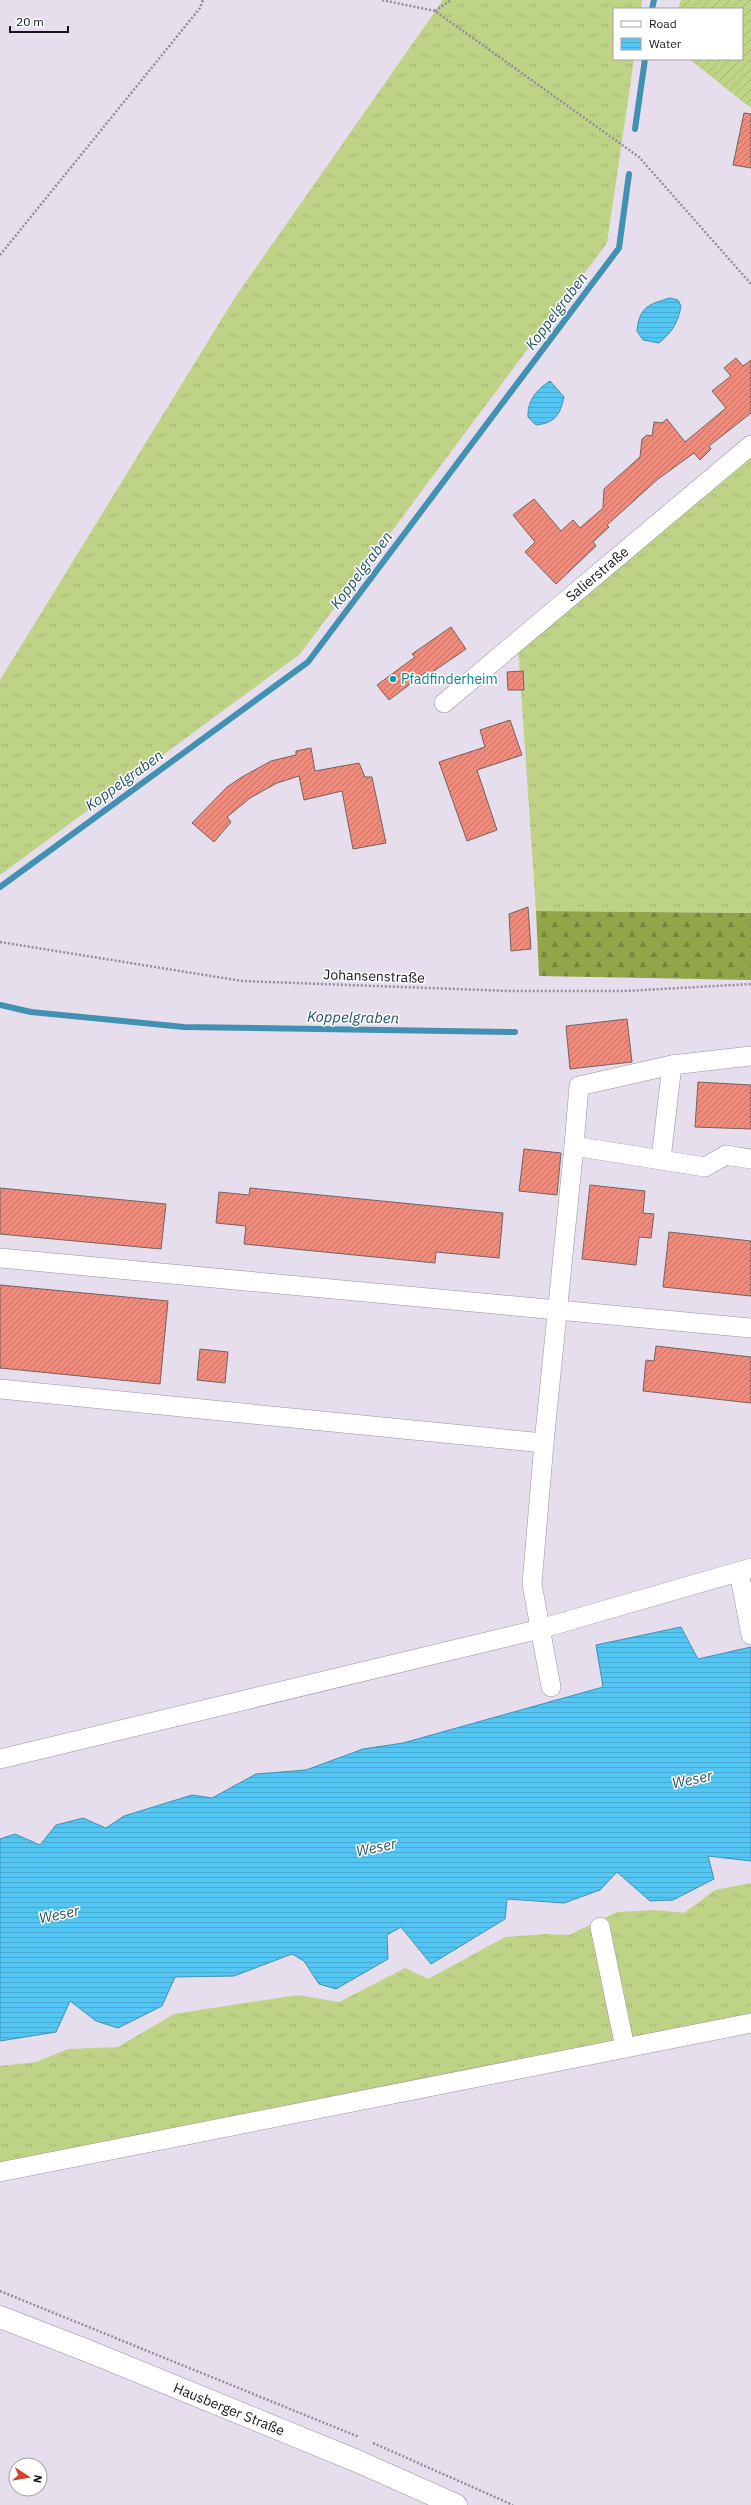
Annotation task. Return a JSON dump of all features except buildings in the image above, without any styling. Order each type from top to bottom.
[{"type":"main road","name":"Hausberger Straße","points":[[0,2317],[103,2357],[357,2461],[456,2505]]},
{"type":"street","name":"Salierstraße","points":[[444,703],[751,445]]},
{"type":"street","points":[[551,1686],[532,1584],[544,1443],[579,1086],[672,1065],[751,1056]]},
{"type":"street","points":[[661,1159],[672,1065]]},
{"type":"street","points":[[574,1146],[705,1167],[726,1155],[751,1159]]},
{"type":"street","points":[[0,1258],[751,1328]]},
{"type":"street","points":[[0,1389],[544,1443]]},
{"type":"street","points":[[0,1758],[540,1629],[745,1570],[751,1635]]},
{"type":"street","points":[[600,1927],[625,2048]]},
{"type":"street","points":[[0,2172],[751,2023]]},
{"type":"path","points":[[0,255],[200,8],[203,0]]},
{"type":"path","points":[[382,0],[435,11],[639,157],[751,284]]},
{"type":"path","points":[[435,11],[451,0]]},
{"type":"path","name":"Johansenstraße","points":[[0,942],[242,981],[534,991],[626,991],[751,984]]},
{"type":"green space","points":[[443,0],[642,0],[641,8],[613,8],[613,60],[634,60],[607,243],[300,654],[0,875],[0,680],[234,299]]},
{"type":"green space","points":[[681,0],[751,0],[751,108],[690,60],[743,60],[743,8],[678,8]]},
{"type":"green space","points":[[751,454],[751,913],[536,911],[518,647]]},
{"type":"green space","points":[[536,911],[751,913],[751,980],[539,976]]},
{"type":"green space","points":[[751,1883],[751,2015],[0,2165],[0,2066],[36,2062],[68,2049],[118,2047],[174,2014],[297,1995],[339,2002],[405,1968],[428,1979],[505,1937],[547,1934],[569,1935],[617,1912],[656,1910],[684,1913],[715,1890]]},
{"type":"water","points":[[670,298],[678,300],[681,306],[674,327],[659,343],[643,340],[637,331],[638,323],[643,312],[646,308],[656,302]]},
{"type":"water","points":[[550,381],[564,397],[561,409],[552,420],[536,425],[528,417],[529,406],[537,392]]},
{"type":"water","name":"Weser","points":[[681,1627],[698,1659],[751,1647],[751,1861],[708,1856],[714,1879],[673,1900],[650,1901],[617,1872],[600,1890],[564,1903],[507,1899],[505,1919],[431,1964],[401,1927],[387,1935],[388,1959],[336,1989],[319,1984],[304,1961],[292,1954],[234,1976],[175,1977],[162,2006],[118,2028],[96,2021],[70,2001],[56,2032],[0,2041],[0,1839],[15,1834],[40,1845],[56,1825],[83,1818],[106,1828],[124,1816],[192,1795],[212,1798],[256,1774],[306,1770],[363,1749],[403,1743],[603,1687],[596,1645]]},
{"type":"waterway","name":"Koppelgraben","points":[[652,8],[654,0]]},
{"type":"waterway","name":"Koppelgraben","points":[[635,129],[645,60]]},
{"type":"waterway","name":"Koppelgraben","points":[[0,887],[308,662],[619,248],[629,174]]},
{"type":"waterway","name":"Koppelgraben","points":[[0,1005],[31,1012],[184,1027],[515,1032]]},
{"type":"place","name":"Pfadfinderheim","points":[[393,679]]}]
